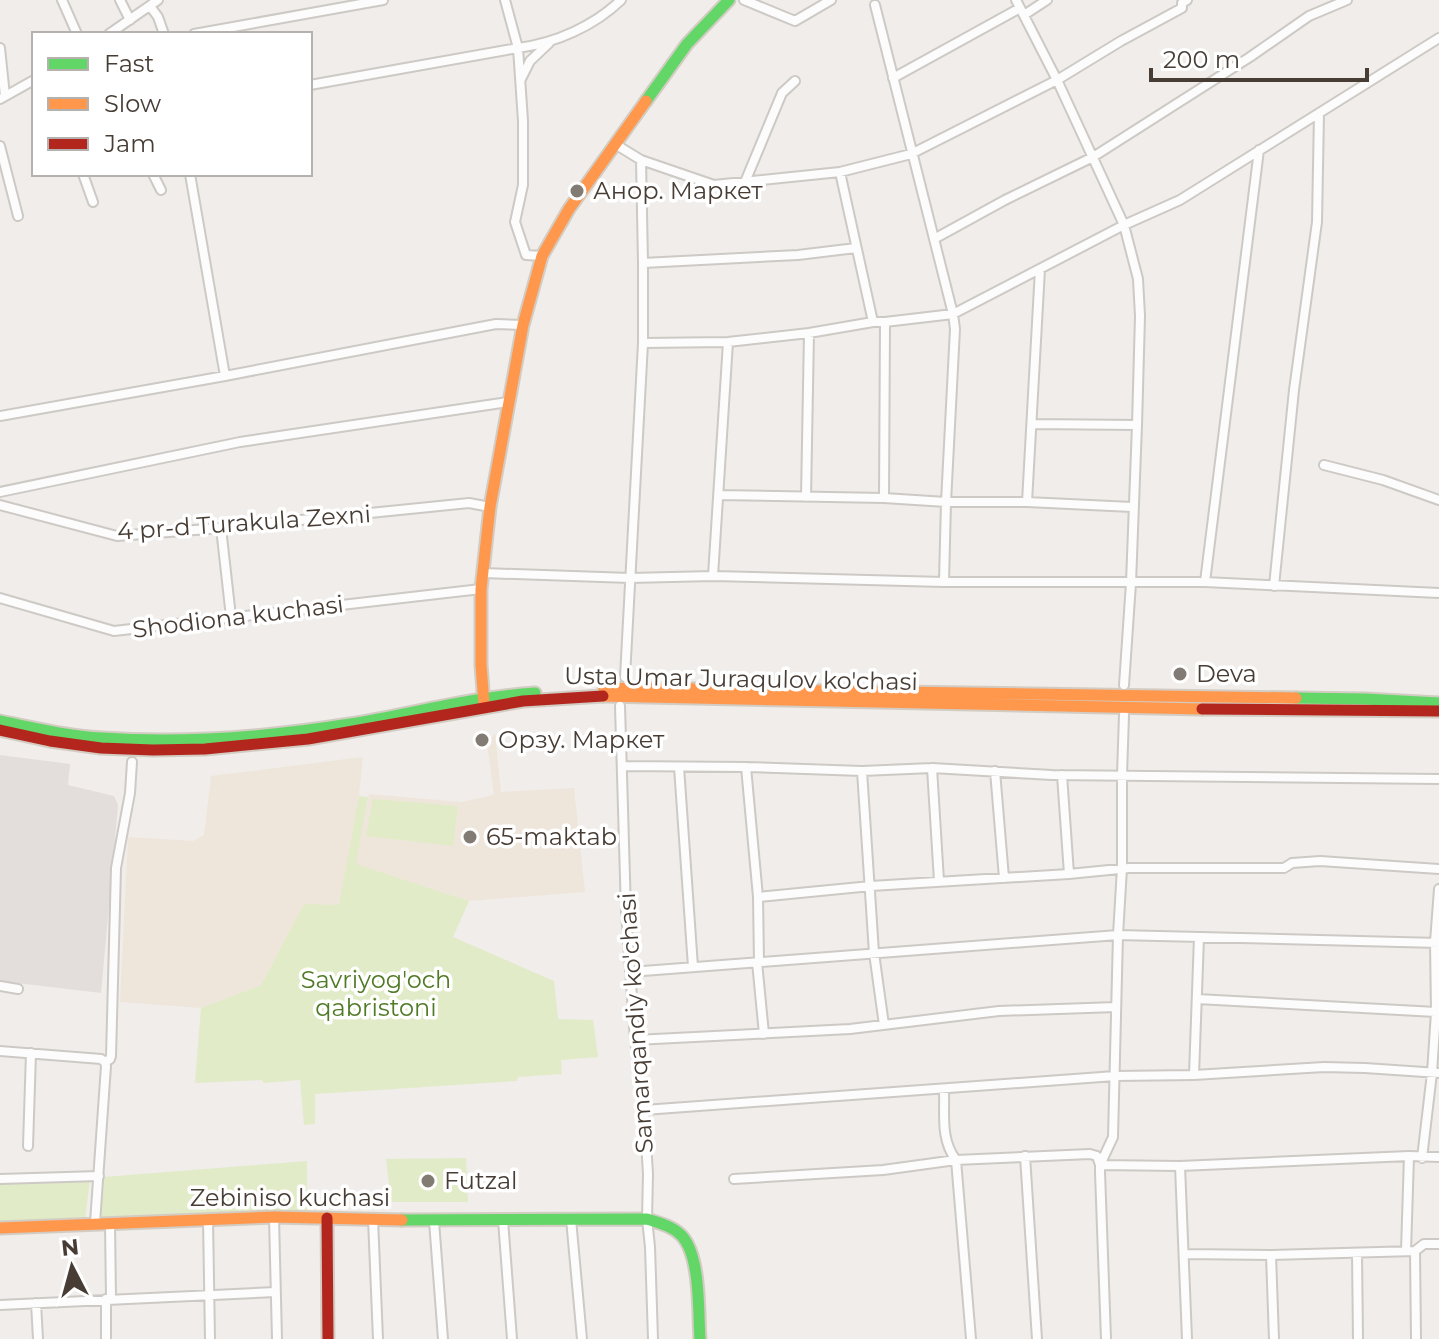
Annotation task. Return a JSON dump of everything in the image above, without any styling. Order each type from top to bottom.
[{"type":"main road","points":[[484,703],[481,589],[490,507],[523,325],[542,256],[569,209],[687,44],[729,0]]},
{"type":"main road","name":"Usta Umar Juraqulov ko'chasi","points":[[0,721],[99,740],[219,740],[266,736],[558,691],[635,688],[1365,699],[1439,703]]},
{"type":"main road","name":"Usta Umar Juraqulov ko'chasi","points":[[0,730],[101,749],[220,748],[268,745],[407,723],[484,703],[639,696],[1439,711]]},
{"type":"main road","name":"Zebiniso kuchasi","points":[[0,1228],[274,1217],[434,1221],[647,1219],[674,1229],[685,1240],[692,1255],[700,1339]]},
{"type":"main road","points":[[327,1218],[328,1339]]},
{"type":"street","points":[[62,0],[76,32]]},
{"type":"street","points":[[120,0],[130,20]]},
{"type":"street","points":[[205,32],[383,0]]},
{"type":"street","points":[[505,0],[518,48],[523,121],[523,185],[515,222],[526,255],[542,256]]},
{"type":"street","points":[[312,85],[549,42],[604,16],[621,0]]},
{"type":"street","points":[[744,0],[795,21],[831,0]]},
{"type":"street","points":[[893,78],[1020,8],[1047,0]]},
{"type":"street","points":[[934,239],[1093,157],[1309,16],[1347,0]]},
{"type":"street","points":[[615,144],[641,160],[714,185],[840,172],[911,154],[1057,80],[1182,8],[1183,1]]},
{"type":"street","points":[[112,32],[154,3],[163,32]]},
{"type":"street","points":[[875,5],[955,329],[944,582]]},
{"type":"street","points":[[1020,8],[1124,225],[1138,279],[1137,425],[1124,685]]},
{"type":"street","points":[[643,343],[728,342],[953,314],[1124,225],[1180,200],[1439,38]]},
{"type":"street","points":[[520,80],[530,61],[549,42]]},
{"type":"street","points":[[0,48],[3,97],[32,81]]},
{"type":"street","points":[[745,182],[782,93],[795,81]]},
{"type":"street","points":[[1274,586],[1294,390],[1317,222],[1319,113]]},
{"type":"street","points":[[0,146],[18,216]]},
{"type":"street","points":[[1205,582],[1259,150]]},
{"type":"street","points":[[625,677],[643,343],[641,160]]},
{"type":"street","points":[[840,172],[873,322]]},
{"type":"street","points":[[84,176],[93,202]]},
{"type":"street","points":[[154,176],[161,190]]},
{"type":"street","points":[[190,176],[225,376]]},
{"type":"street","points":[[643,263],[798,255],[856,248]]},
{"type":"street","points":[[1027,502],[1040,269]]},
{"type":"street","points":[[884,498],[885,322]]},
{"type":"street","points":[[0,416],[496,324],[523,325]]},
{"type":"street","points":[[806,497],[809,333]]},
{"type":"street","points":[[713,576],[728,342]]},
{"type":"street","points":[[0,492],[240,442],[508,402]]},
{"type":"street","points":[[1032,424],[1137,425]]},
{"type":"street","points":[[1324,465],[1383,480],[1439,500]]},
{"type":"street","points":[[719,495],[1132,507]]},
{"type":"street","name":"4 pr-d Turakula Zexni","points":[[0,505],[117,536],[469,503],[490,507]]},
{"type":"street","points":[[221,528],[231,617]]},
{"type":"street","points":[[483,573],[944,582],[1205,582],[1439,593]]},
{"type":"street","name":"Shodiona kuchasi","points":[[0,598],[114,631],[481,589]]},
{"type":"street","name":"Samarqandiy ko'chasi","points":[[620,706],[626,912],[635,1040],[644,1110],[653,1339]]},
{"type":"street","points":[[1100,1165],[1113,1137],[1124,715]]},
{"type":"street","points":[[105,1062],[111,1056],[116,868],[130,793],[132,762]]},
{"type":"street","points":[[622,766],[862,771],[932,768],[1062,775],[1439,779]]},
{"type":"street","points":[[679,767],[693,967]]},
{"type":"street","points":[[746,767],[758,897],[758,962],[764,1034]]},
{"type":"street","points":[[932,768],[939,881]]},
{"type":"street","points":[[862,771],[874,953],[884,1025]]},
{"type":"street","points":[[995,771],[1004,878]]},
{"type":"street","points":[[1062,775],[1069,874]]},
{"type":"street","points":[[758,897],[1122,868],[1284,868],[1299,862],[1320,861],[1439,869]]},
{"type":"street","points":[[1422,1158],[1435,1073],[1439,889]]},
{"type":"street","points":[[630,972],[1118,935],[1437,943]]},
{"type":"street","points":[[1194,1075],[1199,937]]},
{"type":"street","points":[[0,986],[18,989]]},
{"type":"street","points":[[1197,999],[1436,1012]]},
{"type":"street","points":[[635,1040],[850,1029],[999,1011],[1116,1007]]},
{"type":"street","points":[[0,1051],[101,1059],[105,1062]]},
{"type":"street","points":[[28,1146],[31,1053]]},
{"type":"street","points":[[95,1223],[105,1062]]},
{"type":"street","points":[[644,1110],[1115,1076],[1324,1067],[1435,1073]]},
{"type":"street","points":[[944,1089],[945,1136],[949,1151],[956,1160],[971,1339]]},
{"type":"street","points":[[1025,1156],[1037,1339]]},
{"type":"street","points":[[734,1179],[883,1170],[956,1160],[1097,1156],[1100,1165],[1106,1339]]},
{"type":"street","points":[[1409,1156],[1410,1251],[1416,1339]]},
{"type":"street","points":[[1100,1165],[1180,1166],[1439,1157]]},
{"type":"street","points":[[1180,1166],[1187,1339]]},
{"type":"street","points":[[0,1179],[99,1176]]},
{"type":"street","points":[[274,1217],[277,1339]]},
{"type":"street","points":[[208,1219],[210,1339]]},
{"type":"street","points":[[373,1219],[378,1339]]},
{"type":"street","points":[[571,1219],[582,1339]]},
{"type":"street","points":[[503,1220],[512,1339]]},
{"type":"street","points":[[434,1221],[443,1339]]},
{"type":"street","points":[[106,1339],[110,1223]]},
{"type":"street","points":[[1185,1254],[1410,1251],[1424,1244],[1439,1244]]},
{"type":"street","points":[[1357,1253],[1358,1339]]},
{"type":"street","points":[[1271,1255],[1274,1339]]},
{"type":"street","points":[[0,1305],[275,1292]]},
{"type":"street","points":[[36,1303],[38,1339]]},
{"type":"shaded area","name":"65-maktab","points":[[495,733],[501,792],[574,788],[585,892],[469,901],[355,864],[369,794],[462,802],[494,795],[487,745]]},
{"type":"shaded area","points":[[0,755],[70,764],[68,785],[114,796],[118,805],[101,993],[0,981]]},
{"type":"shaded area","points":[[363,757],[358,804],[339,905],[304,905],[261,985],[201,1008],[120,1002],[128,837],[193,841],[204,835],[211,776]]},
{"type":"green space","name":"Savriyog'och qabristoni","points":[[359,796],[368,797],[356,864],[469,901],[453,937],[554,981],[558,1019],[593,1020],[598,1057],[561,1060],[562,1074],[518,1077],[517,1081],[315,1094],[315,1124],[304,1125],[300,1080],[195,1083],[201,1008],[261,985],[304,904],[339,905]]},
{"type":"green space","points":[[373,799],[458,806],[453,846],[366,836]]},
{"type":"green space","name":"Futzal","points":[[466,1158],[468,1202],[391,1202],[386,1159]]},
{"type":"green space","points":[[307,1161],[307,1212],[100,1219],[103,1177]]},
{"type":"green space","points":[[90,1180],[85,1220],[0,1224],[0,1184]]},
{"type":"traffic: fast","points":[[646,101],[687,44],[729,0]]},
{"type":"traffic: fast","points":[[0,721],[63,734],[102,738],[226,738],[319,729],[465,702],[535,693]]},
{"type":"traffic: fast","points":[[1296,698],[1439,703]]},
{"type":"traffic: fast","points":[[402,1220],[647,1219],[665,1225],[681,1235],[692,1256],[700,1339]]},
{"type":"traffic: slow","points":[[484,704],[481,589],[490,507],[523,325],[542,256],[569,209],[646,101]]},
{"type":"traffic: slow","points":[[604,689],[1296,698]]},
{"type":"traffic: slow","points":[[603,696],[1202,709]]},
{"type":"traffic: slow","points":[[0,1228],[274,1217],[402,1220]]},
{"type":"traffic: jam","points":[[0,730],[101,748],[205,749],[308,739],[523,701],[603,696]]},
{"type":"traffic: jam","points":[[1202,709],[1439,711]]},
{"type":"traffic: jam","points":[[327,1218],[328,1339]]},
{"type":"place","name":"Анор. Маркет","points":[[577,191]]},
{"type":"place","name":"Deva","points":[[1180,674]]},
{"type":"place","name":"Орзу. Маркет","points":[[482,740]]},
{"type":"place","name":"65-maktab","points":[[470,837]]},
{"type":"place","name":"Futzal","points":[[428,1181]]}]
